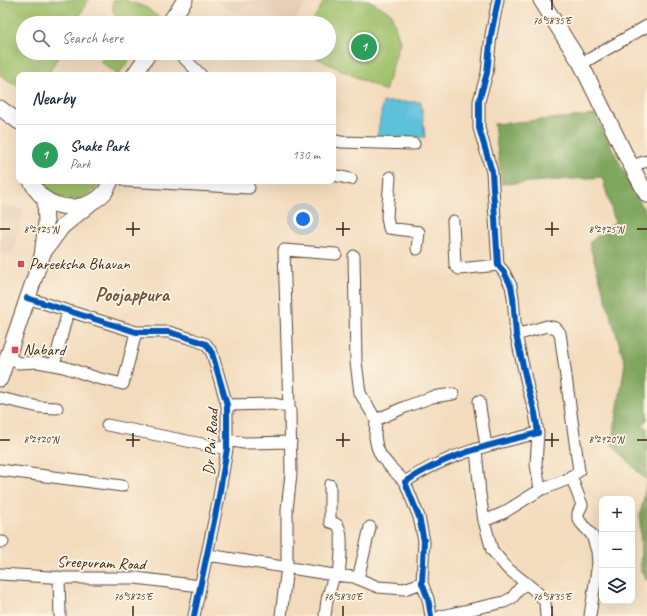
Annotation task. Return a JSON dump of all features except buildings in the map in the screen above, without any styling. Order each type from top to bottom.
[{"type":"main road","points":[[174,16],[185,0]]},
{"type":"main road","points":[[541,0],[581,64],[631,166],[647,195]]},
{"type":"main road","points":[[136,72],[144,60]]},
{"type":"main road","points":[[0,108],[16,120]]},
{"type":"main road","points":[[33,184],[36,190],[45,199],[56,205],[69,207],[82,206],[93,201]]},
{"type":"main road","points":[[42,256],[62,227],[104,192],[109,184]]},
{"type":"main road","points":[[0,379],[42,256],[46,223],[45,199]]},
{"type":"street","points":[[498,0],[491,35],[487,73],[479,101],[479,128],[492,172],[498,265],[504,272],[511,286],[516,335],[538,433],[536,464],[540,490]]},
{"type":"street","points":[[581,64],[647,26]]},
{"type":"street","points":[[186,60],[198,72]]},
{"type":"street","points":[[336,141],[414,144]]},
{"type":"street","points":[[631,166],[647,161]]},
{"type":"street","points":[[336,176],[351,179]]},
{"type":"street","points":[[390,177],[387,218],[389,228],[419,232],[417,249]]},
{"type":"street","points":[[179,184],[249,188]]},
{"type":"street","points":[[452,221],[455,265],[459,269],[498,265]]},
{"type":"street","points":[[281,616],[287,567],[287,510],[291,474],[284,250],[336,254]]},
{"type":"street","points":[[354,256],[356,362],[360,393],[376,420],[375,437],[377,448],[381,456],[405,482],[419,517],[424,541],[422,583],[428,599],[431,616]]},
{"type":"street","name":"Dr Pai Road","points":[[27,298],[136,332],[169,332],[206,344],[212,353],[227,405],[227,444],[208,555],[194,616]]},
{"type":"street","points":[[54,365],[68,311]]},
{"type":"street","points":[[484,521],[502,513],[540,490],[580,471],[560,333],[556,328],[547,326],[516,335]]},
{"type":"street","points":[[8,356],[18,363],[38,362],[64,366],[97,378],[123,384],[136,332]]},
{"type":"street","points":[[376,420],[432,397],[453,394]]},
{"type":"street","points":[[0,398],[39,407],[57,408]]},
{"type":"street","points":[[479,401],[481,448],[480,494],[484,521],[492,550],[507,568],[538,593],[545,602],[546,616]]},
{"type":"street","points":[[227,405],[273,404],[289,407]]},
{"type":"street","points":[[107,425],[227,444],[291,442]]},
{"type":"street","points":[[405,482],[419,472],[438,463],[481,448],[538,433]]},
{"type":"street","points":[[0,470],[122,486]]},
{"type":"street","points":[[571,476],[582,505],[578,512],[578,518],[581,524],[592,535],[597,551],[598,563],[590,616]]},
{"type":"street","points":[[325,616],[327,600],[337,575],[341,542],[340,528],[330,522],[330,485]]},
{"type":"street","points":[[358,579],[370,527]]},
{"type":"street","points":[[208,555],[354,577],[378,588],[404,588],[422,583]]},
{"type":"street","name":"Sreepuram Road","points":[[0,574],[67,578],[136,578],[200,586]]},
{"type":"street","points":[[59,577],[60,616]]},
{"type":"street","points":[[442,616],[504,602],[512,598],[526,583]]},
{"type":"shaded area","points":[[214,0],[308,0],[298,16],[241,16]]},
{"type":"shaded area","points":[[0,204],[24,209],[12,255],[0,252]]},
{"type":"green space","points":[[0,0],[88,0],[80,16],[16,16],[16,60],[56,60],[50,72],[16,72],[16,85],[0,75]]},
{"type":"green space","points":[[113,0],[125,0],[147,8],[157,16],[115,16],[113,11]]},
{"type":"green space","points":[[325,0],[368,0],[391,13],[400,42],[385,91],[321,60],[336,60],[336,16],[315,16]]},
{"type":"green space","points":[[129,60],[120,72],[114,72],[100,61]]},
{"type":"green space","points":[[595,115],[647,216],[647,420],[643,424],[647,429],[647,481],[612,445],[625,363],[589,243],[615,222],[602,177],[502,184],[494,124]]},
{"type":"green space","points":[[43,184],[99,184],[88,195],[71,199],[54,195]]},
{"type":"green space","points":[[647,483],[647,581],[641,571],[640,514]]},
{"type":"water","points":[[383,102],[421,102],[425,137],[377,137]]},
{"type":"cycle path","points":[[431,616],[428,599],[422,583],[424,541],[419,517],[405,482],[436,464],[452,458],[486,446],[538,433],[535,413],[516,335],[511,286],[504,272],[498,265],[492,172],[479,128],[479,101],[487,73],[491,35],[498,0]]},
{"type":"cycle path","points":[[27,298],[136,332],[169,332],[206,344],[212,353],[227,405],[227,449],[218,502],[194,616]]},
{"type":"place","name":"Snake Park","points":[[364,47]]},
{"type":"place","name":"Pareeksha Bhavan","points":[[21,264]]},
{"type":"place","name":"Nabard","points":[[15,350]]},
{"type":"district","name":"Poojappura","points":[[132,294]]}]
